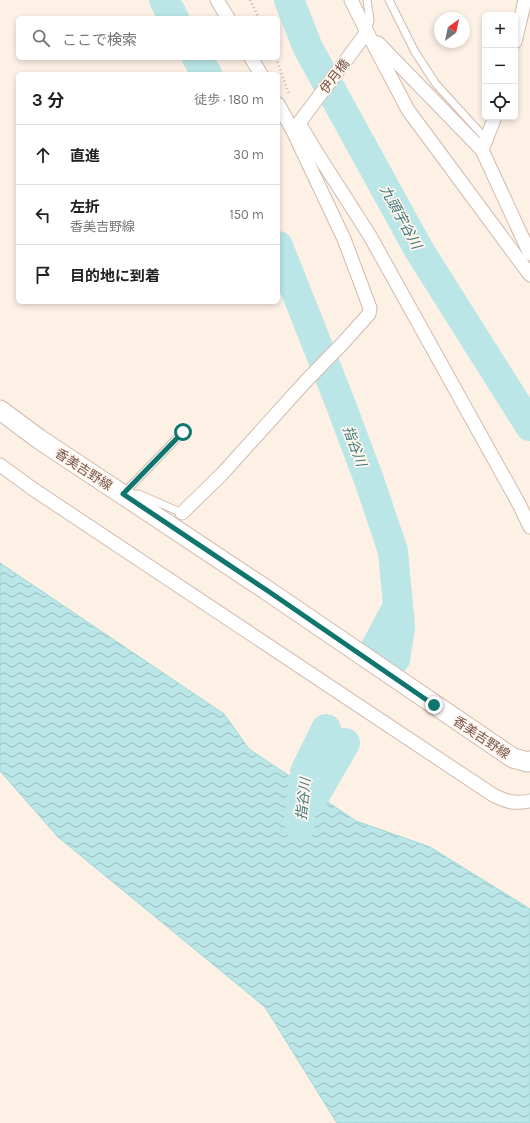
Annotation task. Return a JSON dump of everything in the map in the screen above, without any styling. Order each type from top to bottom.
[{"type":"main road","name":"香美吉野線","points":[[0,410],[39,439],[275,595],[513,758],[528,762],[530,761]]},
{"type":"street","points":[[217,0],[227,16]]},
{"type":"street","points":[[351,0],[364,36],[408,110],[530,275]]},
{"type":"street","points":[[518,29],[525,0]]},
{"type":"street","points":[[364,36],[484,144],[530,254]]},
{"type":"street","name":"伊月橋","points":[[296,127],[364,36]]},
{"type":"street","points":[[252,60],[260,72]]},
{"type":"street","points":[[280,107],[317,153],[370,236],[519,504],[530,527]]},
{"type":"street","points":[[484,144],[494,120]]},
{"type":"street","points":[[182,513],[222,474],[369,314],[370,308],[344,239],[296,127]]},
{"type":"street","points":[[0,465],[33,489],[493,795],[512,803],[530,800]]},
{"type":"lane","points":[[364,36],[370,20],[367,0]]},
{"type":"lane","points":[[389,0],[415,52],[436,84],[484,144]]},
{"type":"lane","points":[[123,494],[183,432]]},
{"type":"lane","points":[[123,494],[139,494],[182,513]]},
{"type":"path","points":[[250,0],[258,16]]},
{"type":"path","points":[[277,60],[290,95]]},
{"type":"water","points":[[0,563],[224,714],[249,749],[356,821],[430,847],[530,909],[530,1123],[337,1123],[265,1007],[58,837],[0,771]]},
{"type":"waterway","name":"指谷川","points":[[164,0],[173,16]]},
{"type":"waterway","name":"九頭宇谷川","points":[[289,0],[308,48],[419,250],[530,426]]},
{"type":"waterway","name":"指谷川","points":[[198,60],[206,72]]},
{"type":"waterway","name":"指谷川","points":[[280,251],[339,400],[369,480],[393,551],[398,606],[376,647]]},
{"type":"waterway","points":[[395,659],[400,628],[399,614]]},
{"type":"waterway","name":"指谷川","points":[[300,826],[299,823],[305,772],[326,729]]},
{"type":"waterway","points":[[312,800],[345,743]]},
{"type":"route","points":[[183,432],[123,494],[434,705]]}]
